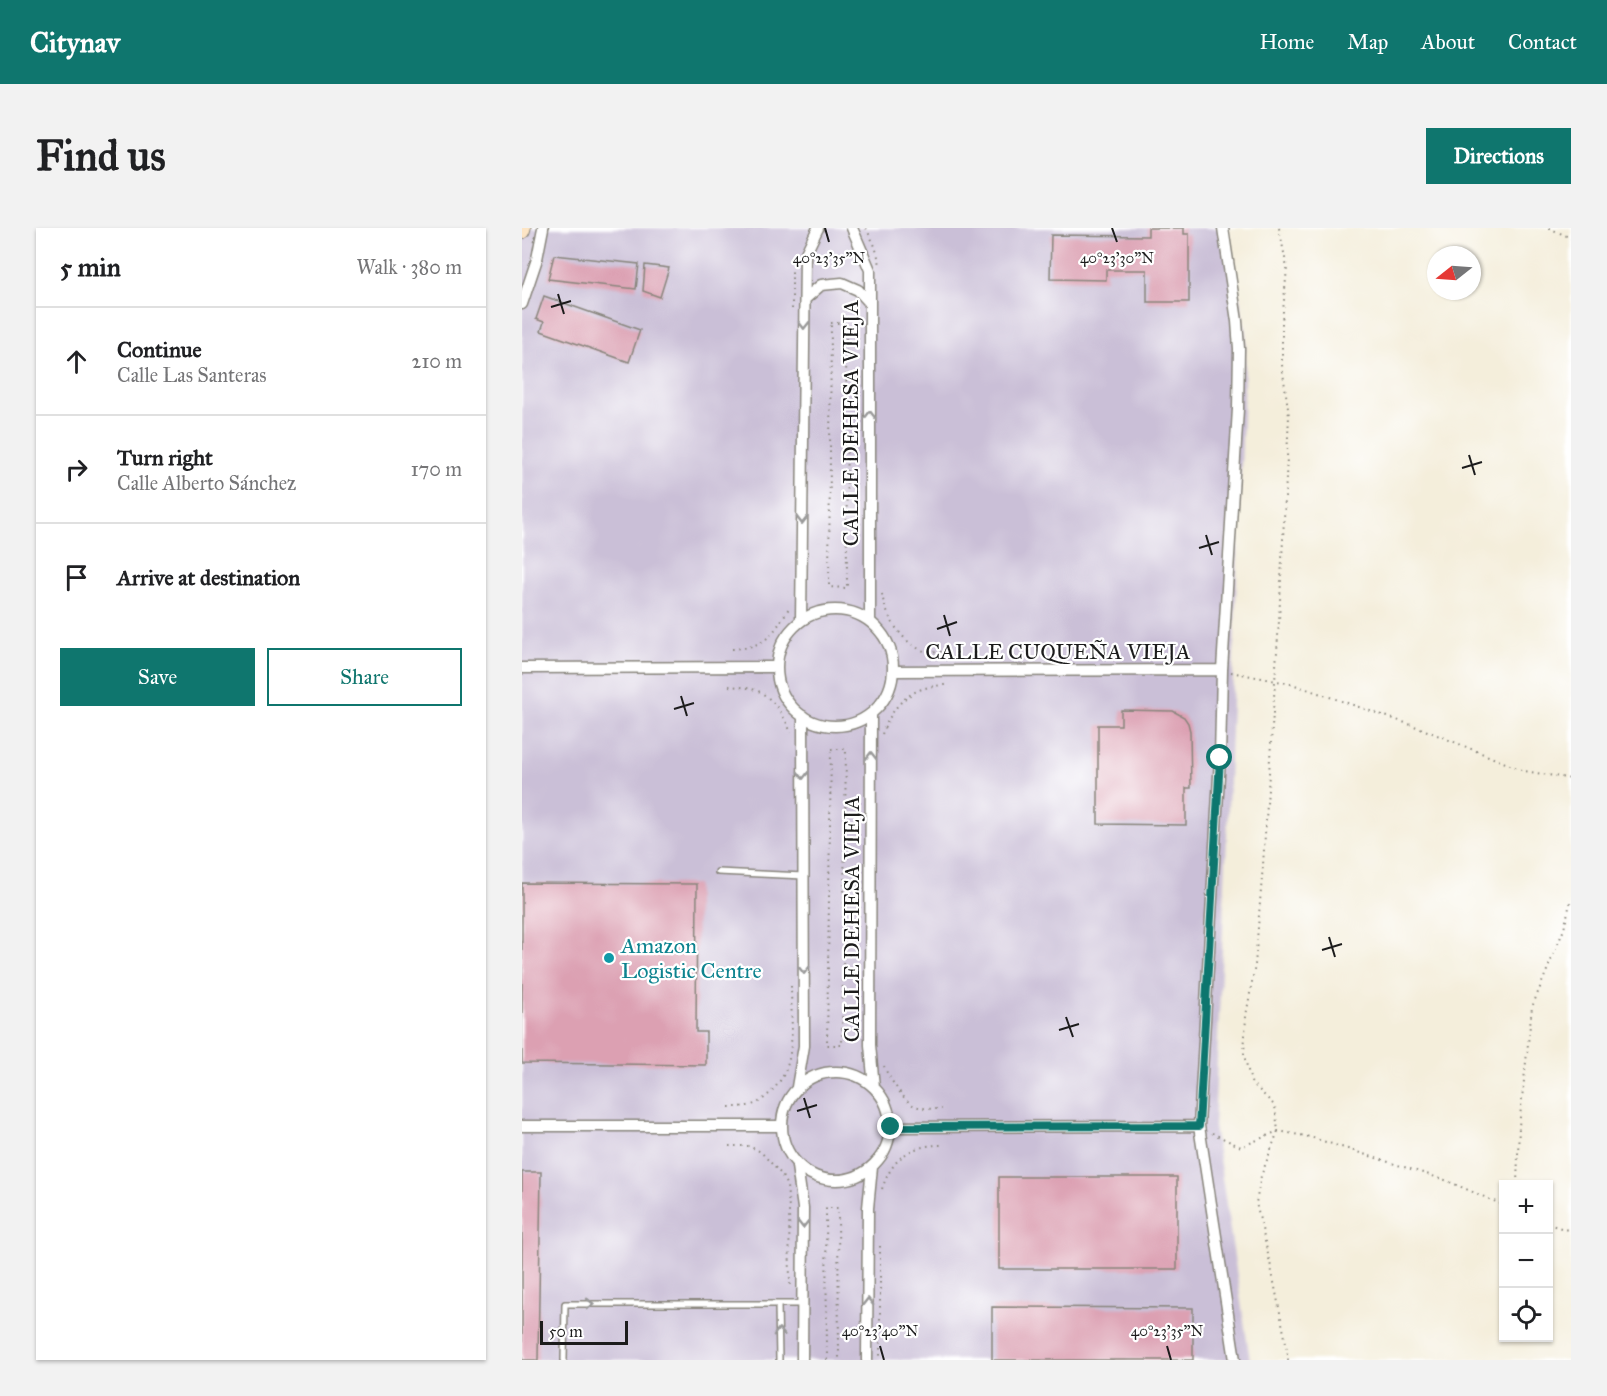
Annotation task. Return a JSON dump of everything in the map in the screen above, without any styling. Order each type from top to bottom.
[{"type":"street","points":[[522,304],[537,259],[543,228]]},
{"type":"street","name":"CALLE DEHESA VIEJA","points":[[801,621],[805,255],[818,228]]},
{"type":"street","name":"CALLE DEHESA VIEJA","points":[[852,228],[870,270],[870,621]]},
{"type":"street","points":[[1223,228],[1237,321],[1238,409],[1222,670],[1220,770],[1199,1126],[1235,1360]]},
{"type":"street","points":[[805,299],[821,285],[842,283],[858,290],[869,302]]},
{"type":"street","points":[[835,609],[853,612],[870,621],[883,634],[891,652],[894,671],[883,702],[871,714],[855,723],[837,726],[819,724],[803,717],[789,703],[780,686],[777,667],[780,650],[788,633],[801,621],[817,612],[835,609]]},
{"type":"street","points":[[522,668],[777,667]]},
{"type":"street","name":"CALLE CUQUEÑA VIEJA","points":[[894,671],[1222,670]]},
{"type":"street","name":"CALLE DEHESA VIEJA","points":[[871,714],[870,1045],[874,1087]]},
{"type":"street","name":"CALLE DEHESA VIEJA","points":[[797,1087],[804,1046],[803,717]]},
{"type":"street","points":[[827,1072],[844,1072],[860,1077],[874,1087],[889,1112],[891,1127],[882,1156],[872,1167],[859,1176],[843,1181],[826,1181],[797,1166],[788,1154],[781,1126],[783,1112],[797,1087],[811,1077],[827,1072]]},
{"type":"street","points":[[522,1126],[781,1126]]},
{"type":"street","points":[[891,1127],[1199,1126]]},
{"type":"street","points":[[797,1166],[803,1208],[802,1360]]},
{"type":"street","points":[[867,1360],[868,1208],[872,1167]]},
{"type":"lane","points":[[718,872],[804,876]]},
{"type":"lane","points":[[564,1360],[565,1304],[802,1304]]},
{"type":"lane","points":[[778,1304],[780,1360]]},
{"type":"path","points":[[1279,228],[1287,268],[1282,322],[1282,365],[1289,416],[1281,598],[1255,965],[1246,1016],[1244,1055],[1251,1082],[1275,1106],[1278,1131],[1261,1176],[1256,1203],[1271,1267],[1288,1360]]},
{"type":"path","points":[[1549,228],[1571,238]]},
{"type":"path","points":[[831,323],[846,323],[847,588],[830,587],[831,323]]},
{"type":"path","points":[[881,589],[884,606],[901,635],[927,652],[943,652]]},
{"type":"path","points":[[732,649],[749,648],[761,643],[771,635],[789,608]]},
{"type":"path","points":[[1222,670],[1292,684],[1420,728],[1525,771],[1571,779]]},
{"type":"path","points":[[881,737],[887,721],[906,696],[930,685],[946,685]]},
{"type":"path","points":[[729,686],[758,691],[767,698],[787,721],[792,735]]},
{"type":"path","points":[[831,749],[846,749],[842,1045],[827,1045],[831,749]]},
{"type":"path","points":[[1517,1180],[1519,1126],[1532,1007],[1564,928],[1571,899]]},
{"type":"path","points":[[729,1107],[744,1107],[756,1103],[776,1086],[788,1063],[790,1045]]},
{"type":"path","points":[[884,1064],[886,1071],[911,1104],[927,1109],[942,1109]]},
{"type":"path","points":[[1199,1126],[1241,1147],[1278,1131],[1310,1137],[1445,1180],[1499,1202]]},
{"type":"path","points":[[882,1191],[886,1176],[904,1154],[926,1145],[941,1145]]},
{"type":"path","points":[[729,1146],[749,1146],[760,1152],[781,1174],[787,1186],[790,1304]]},
{"type":"path","points":[[827,1360],[826,1208],[838,1208],[839,1360]]},
{"type":"path","points":[[1553,1226],[1571,1231]]},
{"type":"path","points":[[880,1242],[880,1360]]},
{"type":"shaded area","points":[[522,228],[1228,228],[1246,336],[1214,1126],[1250,1360],[522,1360]]},
{"type":"building","points":[[1148,228],[1184,228],[1184,234],[1189,234],[1189,302],[1147,302],[1147,270],[1106,270],[1106,280],[1050,279],[1051,235],[1148,236]]},
{"type":"building","points":[[554,255],[639,264],[636,289],[548,279]]},
{"type":"building","points":[[645,265],[669,268],[660,297],[643,291]]},
{"type":"building","points":[[544,296],[640,330],[629,362],[541,331],[544,322],[536,319]]},
{"type":"building","points":[[1121,710],[1173,711],[1184,717],[1188,723],[1191,788],[1186,788],[1186,825],[1098,824],[1098,725],[1121,725]]},
{"type":"building","name":"Amazon Logistic Centre","points":[[522,883],[697,884],[696,1032],[706,1032],[706,1065],[522,1063]]},
{"type":"building","points":[[522,1172],[541,1172],[538,1360],[522,1360]]},
{"type":"building","points":[[999,1177],[1177,1177],[1177,1269],[999,1269]]},
{"type":"building","points":[[992,1307],[1193,1308],[1193,1360],[992,1360]]},
{"type":"place","name":"Amazon Logistic Centre","points":[[609,958]]},
{"type":"route","points":[[891,1127],[1199,1126],[1220,758]]}]
